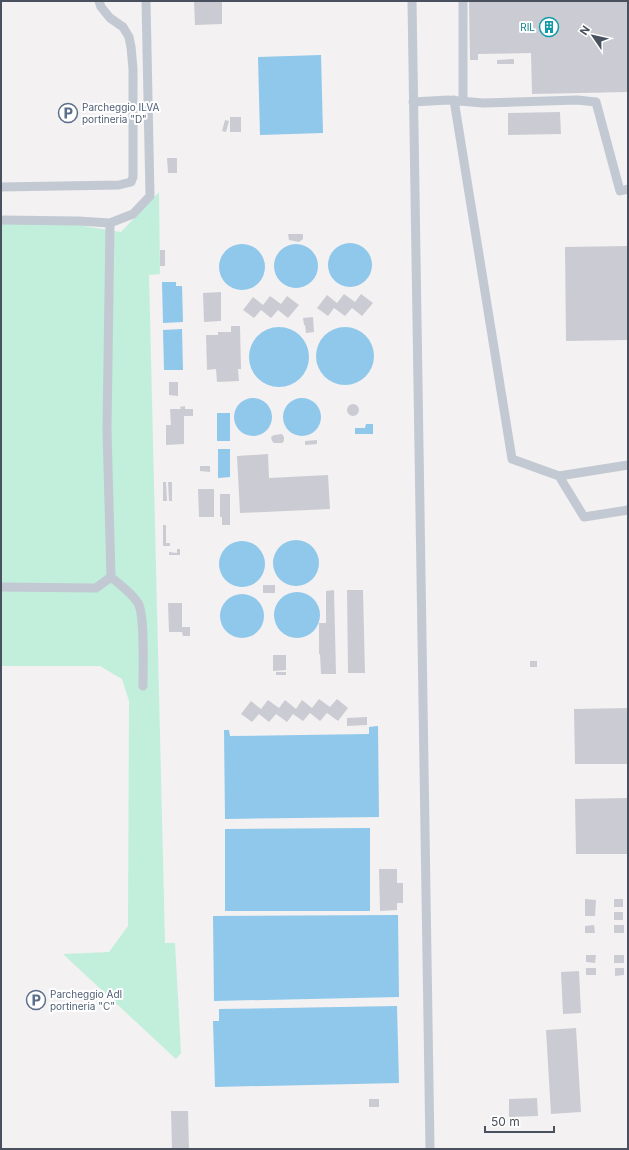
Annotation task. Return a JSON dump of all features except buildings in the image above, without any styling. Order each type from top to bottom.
[{"type":"lane","points":[[1,187],[119,185],[131,182],[133,177],[134,145],[133,69],[131,47],[129,37],[123,27],[110,18],[101,7],[99,1]]},
{"type":"lane","points":[[1,220],[110,223],[133,214],[150,196],[146,1]]},
{"type":"lane","points":[[412,1],[430,1149]]},
{"type":"lane","points":[[463,1],[458,101],[512,460],[559,476],[628,465]]},
{"type":"lane","points":[[413,102],[458,101],[483,103],[577,100],[596,102],[620,191],[628,189]]},
{"type":"lane","points":[[110,223],[107,430],[111,577],[139,604],[142,623],[143,686]]},
{"type":"lane","points":[[559,476],[584,517],[628,510]]},
{"type":"lane","points":[[1,587],[96,588],[111,577]]},
{"type":"green space","points":[[159,192],[160,274],[149,275],[165,943],[175,943],[181,1053],[176,1059],[63,954],[109,952],[128,926],[129,701],[122,679],[100,666],[1,666],[1,224],[64,223],[121,232]]},
{"type":"water","points":[[321,55],[323,133],[260,135],[258,57]]},
{"type":"water","points":[[346,243],[354,243],[359,244],[366,249],[371,256],[371,274],[366,281],[359,286],[346,287],[338,284],[331,277],[328,269],[328,261],[331,253],[338,246]]},
{"type":"water","points":[[242,244],[255,248],[261,254],[265,267],[261,280],[255,286],[242,290],[229,286],[223,280],[219,267],[223,254],[229,248]]},
{"type":"water","points":[[292,244],[300,244],[305,245],[312,250],[317,257],[317,275],[312,282],[305,287],[292,288],[284,285],[277,278],[274,270],[274,262],[277,254],[284,247]]},
{"type":"water","points":[[162,282],[176,282],[176,286],[182,286],[183,322],[163,323]]},
{"type":"water","points":[[279,327],[295,332],[300,336],[304,341],[309,357],[304,373],[300,378],[295,382],[279,387],[263,382],[258,378],[254,373],[249,357],[254,341],[258,336],[263,332]]},
{"type":"water","points":[[339,327],[351,327],[361,331],[370,340],[374,350],[374,362],[366,377],[351,385],[339,385],[329,381],[320,372],[316,362],[316,350],[320,340],[329,331]]},
{"type":"water","points":[[182,329],[183,370],[164,370],[163,330]]},
{"type":"water","points":[[249,398],[257,398],[264,401],[269,406],[272,417],[269,428],[264,433],[257,436],[249,436],[242,433],[237,428],[234,421],[234,413],[237,406],[242,401]]},
{"type":"water","points":[[298,398],[306,398],[316,403],[320,410],[320,424],[316,431],[306,436],[298,436],[288,431],[286,428],[283,421],[283,413],[288,403],[291,401]]},
{"type":"water","points":[[217,413],[230,413],[230,441],[217,441]]},
{"type":"water","points":[[366,424],[373,424],[373,434],[355,434],[355,428],[365,428]]},
{"type":"water","points":[[218,449],[230,449],[230,477],[218,478]]},
{"type":"water","points":[[296,540],[309,544],[315,550],[319,563],[315,576],[309,582],[296,586],[283,582],[277,576],[273,563],[277,550],[283,544]]},
{"type":"water","points":[[242,541],[255,545],[261,551],[265,564],[261,577],[255,583],[242,587],[229,583],[223,577],[219,564],[223,551],[229,545]]},
{"type":"water","points":[[297,592],[310,596],[316,602],[320,615],[316,628],[310,634],[297,638],[284,634],[278,628],[274,615],[278,602],[284,596]]},
{"type":"water","points":[[238,594],[246,594],[251,595],[258,600],[263,607],[263,625],[258,632],[251,637],[238,638],[230,635],[223,628],[220,620],[220,612],[223,604],[230,597]]},
{"type":"water","points":[[378,726],[379,817],[225,819],[224,730],[229,730],[230,736],[369,734],[369,727]]},
{"type":"water","points":[[370,828],[370,911],[225,911],[225,829]]},
{"type":"water","points":[[398,915],[399,997],[214,1001],[213,916]]},
{"type":"water","points":[[397,1006],[399,1083],[215,1087],[213,1021],[219,1021],[219,1009]]},
{"type":"place","name":"RIL","points":[[549,27]]},
{"type":"place","name":"Parcheggio ILVA portineria \"D\"","points":[[68,113]]},
{"type":"place","name":"Parcheggio AdI portineria \"C\"","points":[[36,1000]]}]
